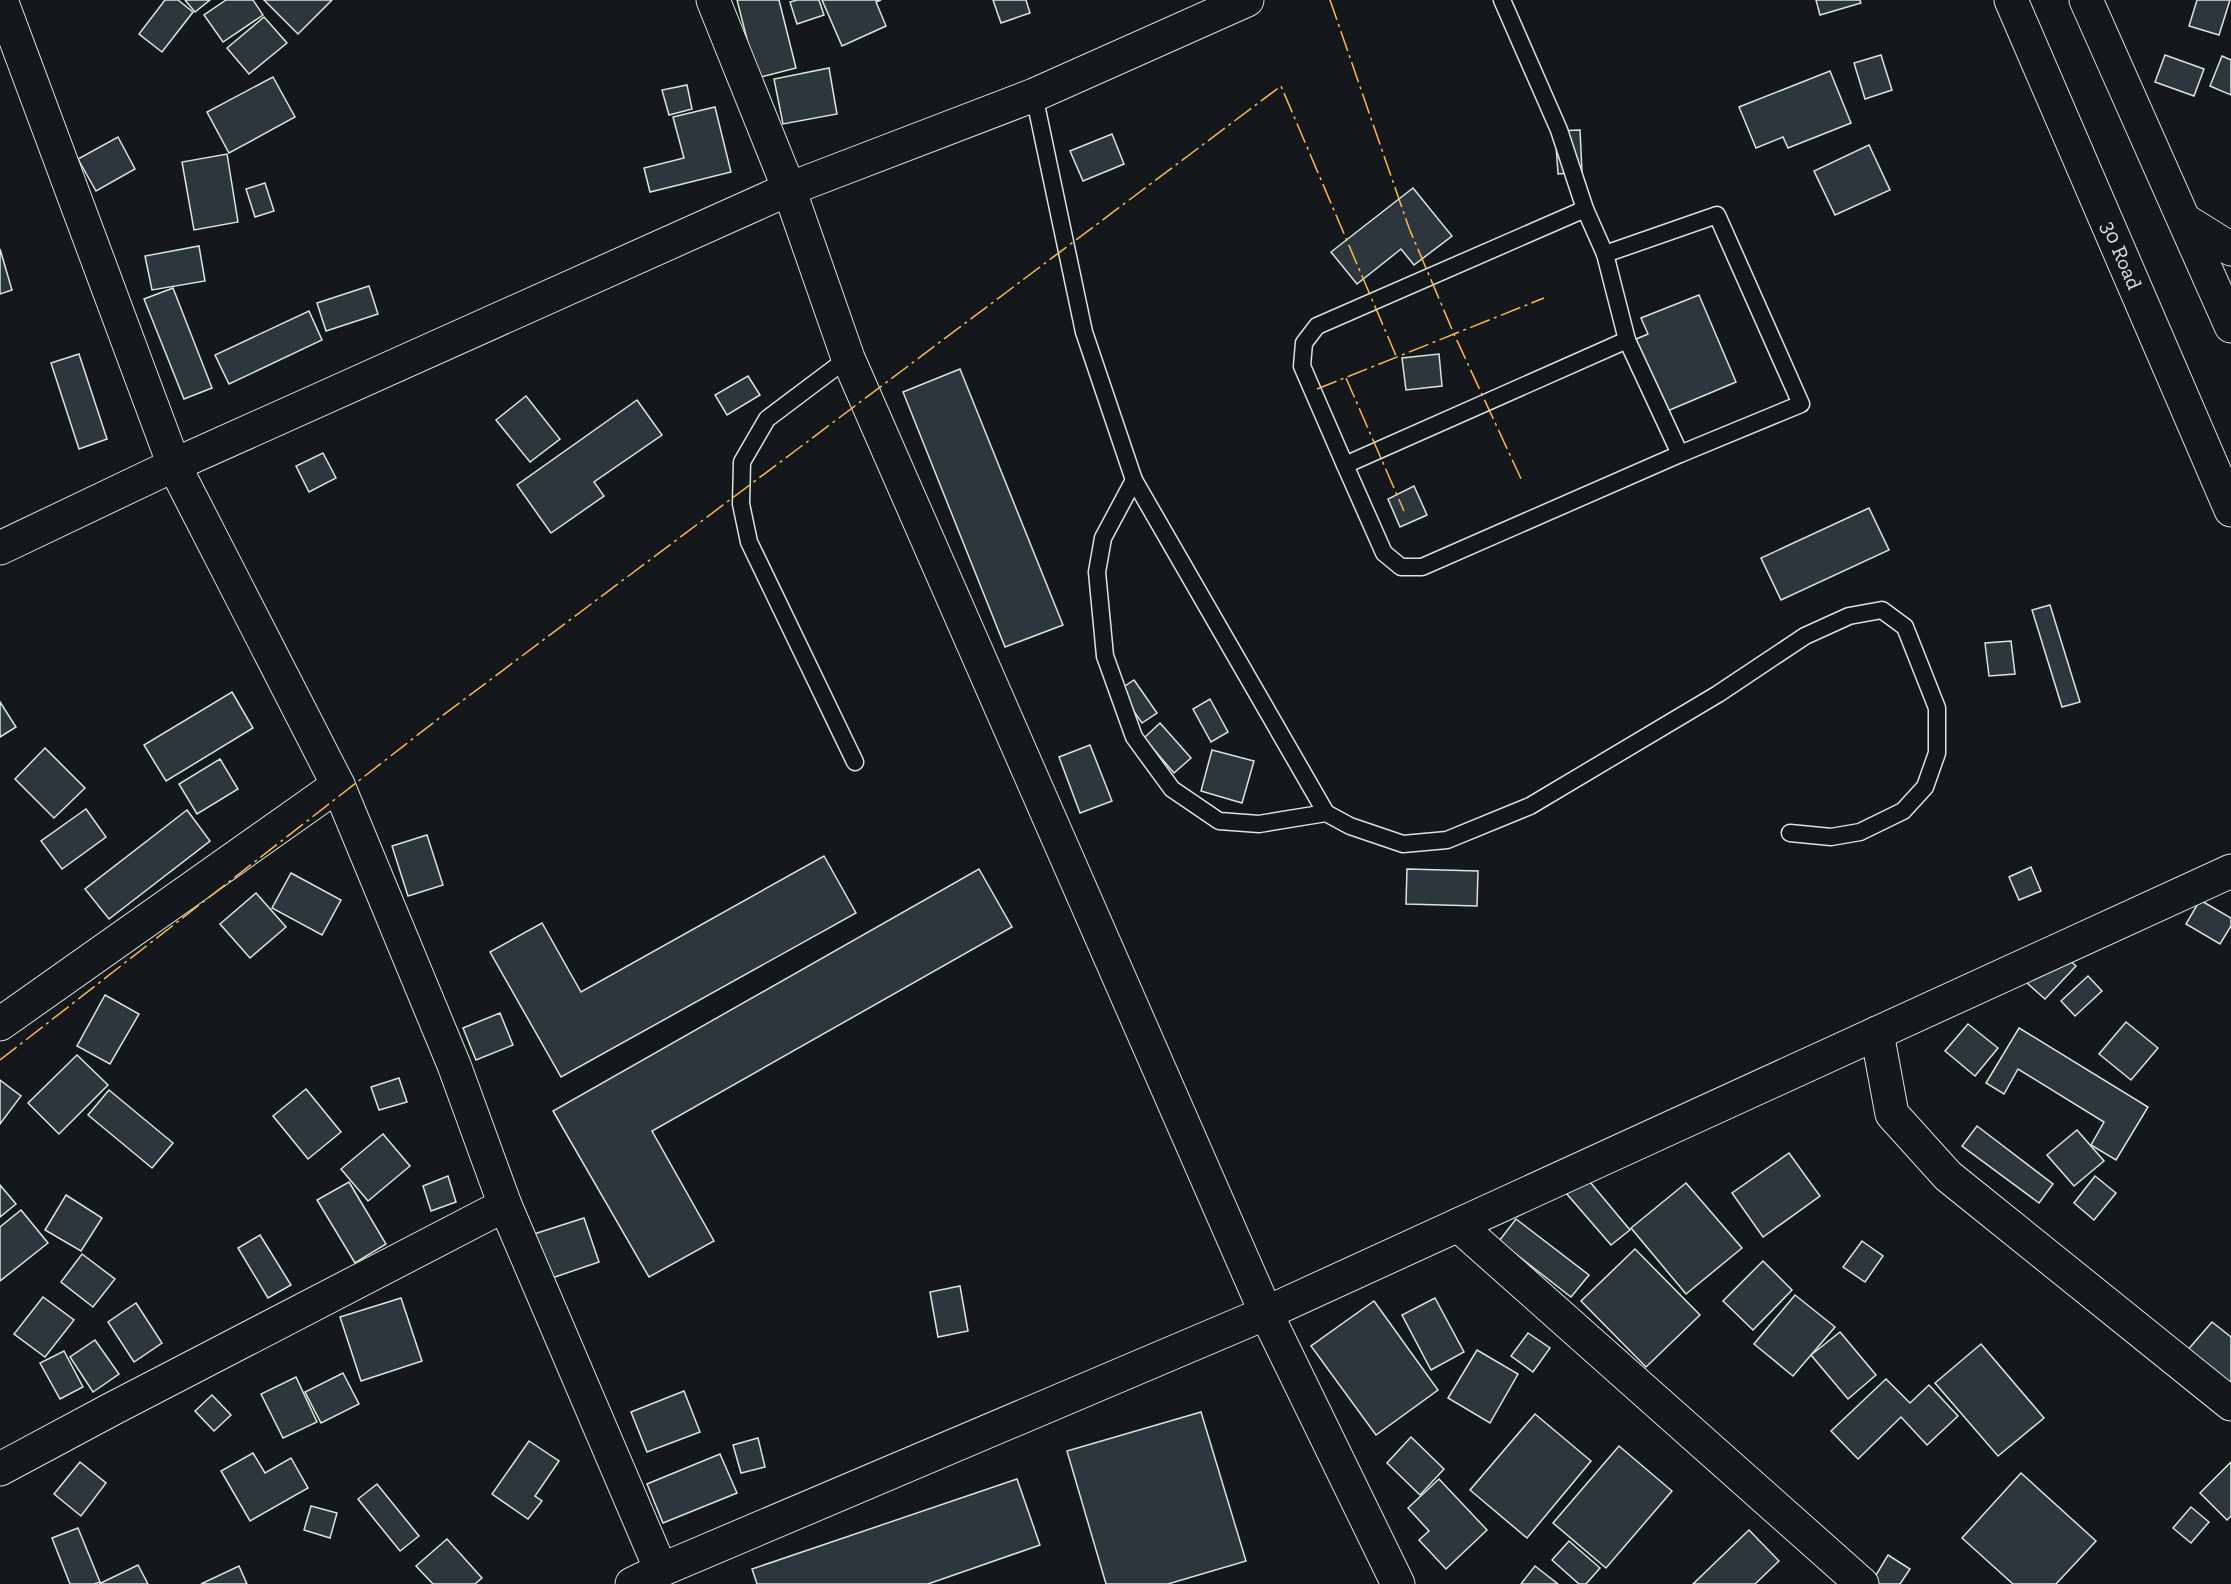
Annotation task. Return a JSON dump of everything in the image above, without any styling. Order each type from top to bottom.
[{"type":"street","points":[[1,0],[174,465],[338,785],[454,1065],[505,1205],[661,1570]]},
{"type":"street","points":[[713,0],[789,189],[848,358],[1266,1313],[1398,1584]]},
{"type":"street","points":[[0,548],[174,465],[789,189],[1034,95],[1247,0]]},
{"type":"street","name":"30 Road","points":[[2011,0],[2231,510]]},
{"type":"street","points":[[2086,0],[2231,326]]},
{"type":"street","points":[[2186,221],[2231,249]]},
{"type":"street","points":[[0,1024],[338,785]]},
{"type":"street","points":[[632,1584],[1266,1313],[2231,871]]},
{"type":"street","points":[[1877,1033],[1892,1114],[1948,1176],[2231,1404]]},
{"type":"street","points":[[0,1469],[505,1205]]},
{"type":"street","points":[[1458,1225],[1862,1584]]},
{"type":"lane","points":[[1502,0],[1559,130],[1585,209],[1605,254],[1627,340],[1680,454]]},
{"type":"lane","points":[[1034,95],[1084,332],[1134,480],[1326,813],[1350,826],[1403,844],[1447,840],[1530,806],[1718,694],[1805,636],[1849,616],[1882,610],[1905,627],[1937,708],[1937,753],[1925,787],[1903,811],[1860,832],[1831,837],[1790,834]]},
{"type":"lane","points":[[1585,209],[1317,326],[1304,343],[1302,366],[1384,553],[1401,567],[1422,567],[1680,454],[1801,404],[1717,215],[1605,254]]},
{"type":"lane","points":[[1345,465],[1627,340]]},
{"type":"lane","points":[[848,358],[767,419],[742,462],[741,504],[749,542],[855,762]]},
{"type":"lane","points":[[1134,480],[1103,538],[1097,572],[1105,656],[1134,737],[1172,789],[1219,821],[1259,824],[1326,813]]},
{"type":"building","points":[[165,0],[178,0],[193,12],[162,52],[139,34]]},
{"type":"building","points":[[185,0],[210,0],[195,12]]},
{"type":"building","points":[[226,0],[253,0],[263,15],[223,42],[204,15]]},
{"type":"building","points":[[264,0],[332,0],[298,34]]},
{"type":"building","points":[[737,0],[779,0],[796,68],[757,78]]},
{"type":"building","points":[[819,0],[824,15],[797,24],[790,2]]},
{"type":"building","points":[[822,0],[881,0],[876,2],[886,26],[842,46]]},
{"type":"building","points":[[993,0],[1026,0],[1030,13],[1001,23]]},
{"type":"building","points":[[1816,0],[1860,0],[1861,3],[1820,15]]},
{"type":"building","points":[[2197,0],[2230,0],[2219,35],[2189,26]]},
{"type":"building","points":[[264,17],[287,43],[249,74],[227,48]]},
{"type":"building","points":[[1881,55],[1892,90],[1865,99],[1854,63]]},
{"type":"building","points":[[2165,55],[2204,69],[2194,96],[2155,82]]},
{"type":"building","points":[[2222,56],[2231,60],[2231,95],[2210,86]]},
{"type":"building","points":[[829,68],[837,114],[783,124],[774,79]]},
{"type":"building","points":[[1830,71],[1851,123],[1788,148],[1783,137],[1756,148],[1739,107]]},
{"type":"building","points":[[273,77],[295,117],[229,153],[207,112]]},
{"type":"building","points":[[687,85],[692,109],[669,115],[662,90]]},
{"type":"building","points":[[715,107],[731,172],[650,192],[644,168],[684,158],[673,117]]},
{"type":"building","points":[[1580,130],[1582,172],[1558,174],[1555,131]]},
{"type":"building","points":[[1112,134],[1124,164],[1083,181],[1070,151]]},
{"type":"building","points":[[118,137],[135,169],[96,191],[78,159]]},
{"type":"building","points":[[1869,145],[1890,190],[1835,215],[1814,171]]},
{"type":"building","points":[[227,154],[238,222],[194,230],[182,162]]},
{"type":"building","points":[[265,183],[274,211],[255,217],[246,189]]},
{"type":"building","points":[[1413,188],[1452,236],[1414,265],[1401,249],[1357,284],[1331,252]]},
{"type":"building","points":[[199,246],[205,281],[152,290],[145,256]]},
{"type":"building","points":[[0,249],[12,290],[0,294]]},
{"type":"building","points":[[369,286],[378,314],[326,331],[317,303]]},
{"type":"building","points":[[173,288],[212,388],[184,399],[144,299]]},
{"type":"building","points":[[1699,295],[1736,382],[1665,412],[1634,340],[1648,334],[1641,318]]},
{"type":"building","points":[[309,311],[322,340],[229,384],[215,355]]},
{"type":"building","points":[[79,354],[107,439],[79,449],[51,363]]},
{"type":"building","points":[[1439,354],[1442,386],[1406,390],[1402,358]]},
{"type":"building","points":[[960,369],[1063,625],[1005,647],[903,392]]},
{"type":"building","points":[[748,376],[760,395],[727,415],[715,395]]},
{"type":"building","points":[[526,396],[560,439],[530,462],[496,420]]},
{"type":"building","points":[[637,400],[662,435],[594,482],[604,496],[551,533],[517,485]]},
{"type":"building","points":[[323,453],[336,478],[309,492],[296,466]]},
{"type":"building","points":[[1414,486],[1427,515],[1400,527],[1388,499]]},
{"type":"building","points":[[1869,508],[1889,550],[1781,600],[1761,558]]},
{"type":"building","points":[[2050,605],[2080,702],[2062,707],[2032,610]]},
{"type":"building","points":[[2011,641],[2015,674],[1989,676],[1985,643]]},
{"type":"building","points":[[1134,680],[1157,713],[1142,723],[1119,690]]},
{"type":"building","points":[[232,692],[253,728],[166,781],[144,745]]},
{"type":"building","points":[[1210,699],[1228,732],[1211,742],[1193,709]]},
{"type":"building","points":[[0,702],[16,727],[0,737]]},
{"type":"building","points":[[1160,723],[1191,758],[1174,773],[1144,738]]},
{"type":"building","points":[[1090,745],[1112,801],[1080,813],[1059,757]]},
{"type":"building","points":[[45,748],[85,788],[54,818],[15,779]]},
{"type":"building","points":[[1212,750],[1254,761],[1242,803],[1201,791]]},
{"type":"building","points":[[220,759],[238,789],[197,814],[179,784]]},
{"type":"building","points":[[86,809],[106,837],[62,869],[41,841]]},
{"type":"building","points":[[187,810],[210,841],[109,919],[85,889]]},
{"type":"building","points":[[427,835],[443,885],[408,896],[392,846]]},
{"type":"building","points":[[824,856],[856,913],[561,1077],[490,952],[542,923],[581,992]]},
{"type":"building","points":[[2031,867],[2041,891],[2019,900],[2009,877]]},
{"type":"building","points":[[979,869],[1012,927],[652,1131],[714,1241],[649,1277],[553,1111]]},
{"type":"building","points":[[1407,869],[1478,871],[1477,906],[1406,904]]},
{"type":"building","points":[[291,873],[341,900],[322,935],[272,908]]},
{"type":"building","points":[[256,893],[286,927],[250,958],[220,924]]},
{"type":"building","points":[[2200,900],[2231,918],[2231,926],[2220,944],[2186,924]]},
{"type":"building","points":[[2050,942],[2076,966],[2045,999],[2018,975]]},
{"type":"building","points":[[2088,976],[2102,991],[2075,1016],[2061,1001]]},
{"type":"building","points":[[105,995],[139,1014],[110,1064],[77,1046]]},
{"type":"building","points":[[500,1013],[513,1045],[476,1060],[463,1028]]},
{"type":"building","points":[[2126,1022],[2158,1048],[2131,1080],[2099,1054]]},
{"type":"building","points":[[1968,1024],[1998,1048],[1975,1076],[1945,1051]]},
{"type":"building","points":[[2019,1028],[2148,1107],[2116,1160],[2091,1145],[2104,1122],[2018,1069],[2004,1094],[1986,1083]]},
{"type":"building","points":[[77,1055],[108,1085],[59,1134],[28,1103]]},
{"type":"building","points":[[399,1078],[407,1102],[379,1110],[371,1087]]},
{"type":"building","points":[[0,1080],[21,1096],[0,1124]]},
{"type":"building","points":[[306,1089],[341,1132],[308,1159],[273,1116]]},
{"type":"building","points":[[109,1090],[173,1143],[152,1168],[88,1115]]},
{"type":"building","points":[[1977,1126],[2053,1184],[2039,1203],[1962,1146]]},
{"type":"building","points":[[2077,1130],[2104,1161],[2074,1186],[2047,1155]]},
{"type":"building","points":[[383,1134],[410,1166],[368,1201],[341,1169]]},
{"type":"building","points":[[1789,1153],[1820,1196],[1763,1237],[1732,1193]]},
{"type":"building","points":[[448,1176],[456,1202],[431,1211],[423,1186]]},
{"type":"building","points":[[1585,1176],[1630,1230],[1611,1245],[1566,1193]]},
{"type":"building","points":[[2095,1176],[2116,1193],[2094,1220],[2074,1203]]},
{"type":"building","points":[[349,1182],[386,1244],[355,1263],[317,1200]]},
{"type":"building","points":[[1686,1183],[1742,1248],[1686,1294],[1631,1228]]},
{"type":"building","points":[[0,1185],[16,1204],[0,1217]]},
{"type":"building","points":[[66,1195],[102,1218],[81,1251],[45,1230]]},
{"type":"building","points":[[21,1210],[48,1243],[0,1281],[0,1227]]},
{"type":"building","points":[[584,1218],[599,1262],[549,1279],[534,1234]]},
{"type":"building","points":[[1516,1219],[1589,1275],[1571,1297],[1499,1241]]},
{"type":"building","points":[[260,1235],[291,1285],[268,1298],[238,1248]]},
{"type":"building","points":[[1862,1241],[1883,1256],[1865,1282],[1843,1267]]},
{"type":"building","points":[[1635,1249],[1700,1315],[1646,1367],[1581,1301]]},
{"type":"building","points":[[82,1254],[115,1279],[93,1307],[61,1282]]},
{"type":"building","points":[[1763,1261],[1792,1290],[1753,1330],[1723,1301]]},
{"type":"building","points":[[960,1286],[968,1331],[938,1337],[930,1292]]},
{"type":"building","points":[[1795,1295],[1835,1327],[1793,1376],[1754,1344]]},
{"type":"building","points":[[43,1297],[74,1320],[45,1357],[14,1334]]},
{"type":"building","points":[[401,1298],[422,1361],[361,1381],[340,1317]]},
{"type":"building","points":[[1435,1298],[1464,1352],[1431,1370],[1402,1315]]},
{"type":"building","points":[[1374,1301],[1438,1390],[1376,1435],[1311,1346]]},
{"type":"building","points":[[136,1303],[162,1343],[134,1362],[108,1322]]},
{"type":"building","points":[[2212,1322],[2231,1337],[2231,1391],[2186,1352]]},
{"type":"building","points":[[1840,1332],[1876,1375],[1848,1399],[1811,1355]]},
{"type":"building","points":[[1528,1333],[1550,1348],[1533,1372],[1511,1356]]},
{"type":"building","points":[[95,1340],[119,1374],[93,1392],[70,1357]]},
{"type":"building","points":[[1981,1344],[2044,1418],[1998,1456],[1935,1383]]},
{"type":"building","points":[[1477,1350],[1518,1374],[1490,1423],[1448,1398]]},
{"type":"building","points":[[64,1351],[83,1387],[60,1399],[40,1363]]},
{"type":"building","points":[[343,1373],[359,1404],[321,1423],[305,1392]]},
{"type":"building","points":[[296,1377],[317,1422],[283,1438],[261,1394]]},
{"type":"building","points":[[1886,1379],[1910,1403],[1929,1385],[1958,1416],[1927,1445],[1901,1417],[1858,1459],[1831,1431]]},
{"type":"building","points":[[684,1391],[700,1432],[647,1452],[631,1412]]},
{"type":"building","points":[[212,1395],[231,1415],[214,1431],[195,1411]]},
{"type":"building","points":[[1201,1412],[1246,1561],[1168,1584],[1106,1584],[1067,1451]]},
{"type":"building","points":[[1535,1414],[1591,1461],[1527,1538],[1470,1490]]},
{"type":"building","points":[[1411,1437],[1444,1469],[1420,1495],[1387,1463]]},
{"type":"building","points":[[758,1438],[765,1467],[741,1473],[733,1445]]},
{"type":"building","points":[[529,1441],[559,1461],[535,1496],[542,1501],[528,1519],[492,1494]]},
{"type":"building","points":[[1619,1446],[1672,1491],[1606,1568],[1553,1523]]},
{"type":"building","points":[[253,1453],[265,1473],[291,1458],[308,1488],[250,1521],[221,1471]]},
{"type":"building","points":[[720,1454],[737,1493],[663,1523],[647,1484]]},
{"type":"building","points":[[80,1462],[106,1483],[81,1516],[54,1494]]},
{"type":"building","points":[[2231,1462],[2231,1516],[2227,1520],[2200,1493]]},
{"type":"building","points":[[2021,1473],[2096,1541],[2056,1584],[2013,1584],[1962,1538]]},
{"type":"building","points":[[1017,1479],[1040,1545],[928,1584],[757,1584],[752,1569]]},
{"type":"building","points":[[1439,1479],[1487,1530],[1446,1569],[1419,1540],[1429,1531],[1408,1508]]},
{"type":"building","points":[[377,1484],[419,1536],[400,1551],[358,1499]]},
{"type":"building","points":[[311,1506],[337,1513],[330,1538],[304,1530]]},
{"type":"building","points":[[2191,1507],[2209,1522],[2191,1543],[2173,1528]]},
{"type":"building","points":[[78,1528],[100,1582],[70,1584],[52,1538]]},
{"type":"building","points":[[1749,1530],[1779,1561],[1755,1584],[1693,1584]]},
{"type":"building","points":[[447,1539],[482,1578],[475,1584],[433,1584],[416,1566]]},
{"type":"building","points":[[1569,1541],[1600,1568],[1586,1584],[1579,1584],[1552,1560]]},
{"type":"building","points":[[1888,1555],[1910,1569],[1900,1584],[1879,1584],[1873,1580]]},
{"type":"building","points":[[138,1565],[148,1584],[99,1584]]},
{"type":"building","points":[[239,1566],[247,1584],[201,1584]]},
{"type":"building","points":[[1535,1566],[1558,1584],[1521,1584]]},
{"type":"power","points":[[1330,0],[1409,228],[1454,334],[1523,483]]},
{"type":"power","points":[[0,1060],[442,716],[1281,86],[1397,358]]},
{"type":"power","points":[[1317,389],[1544,298]]},
{"type":"power","points":[[1346,378],[1404,511]]}]
